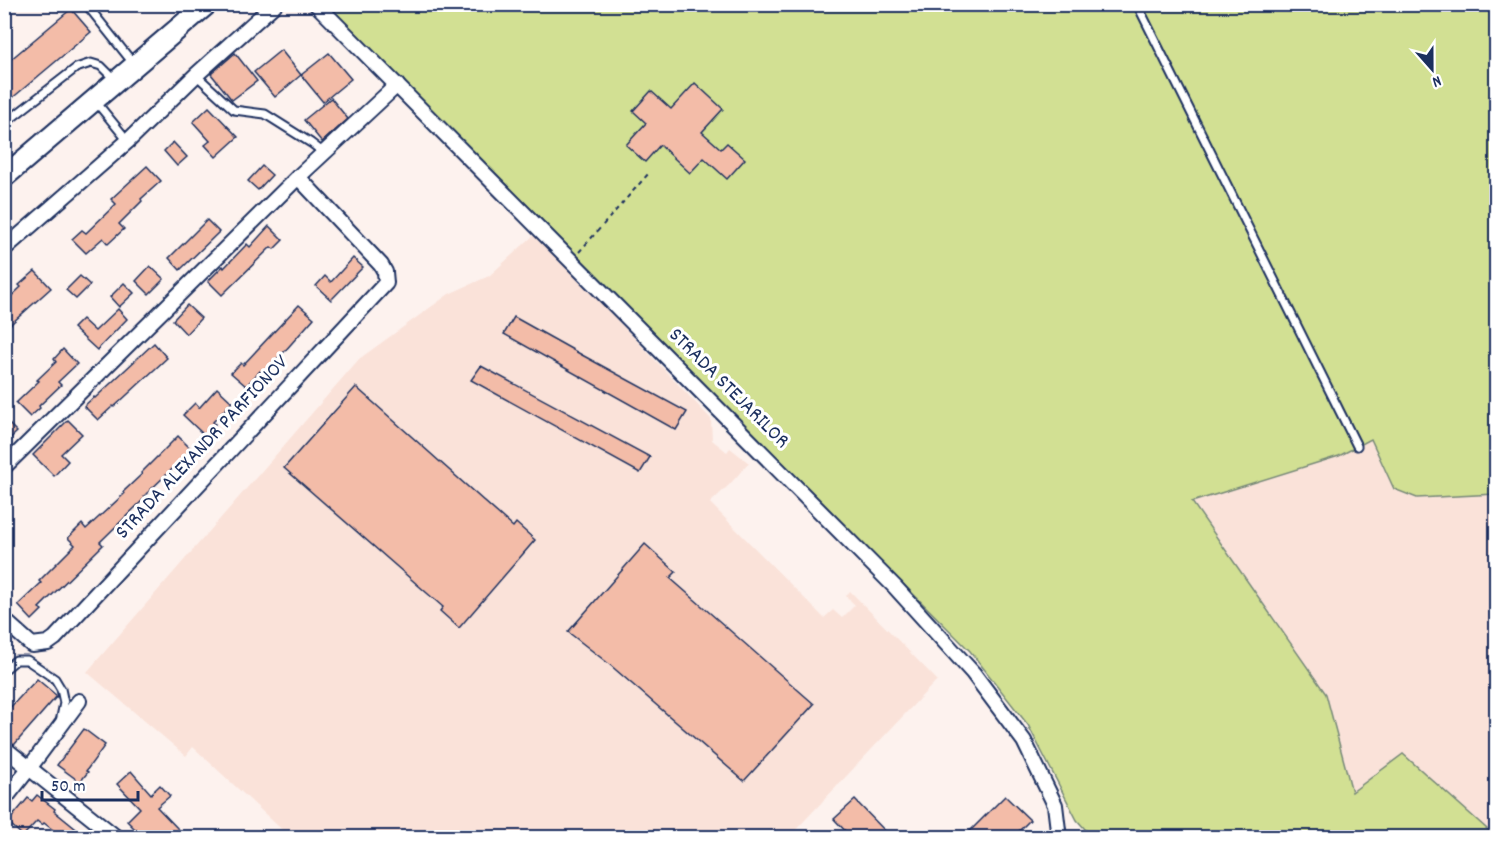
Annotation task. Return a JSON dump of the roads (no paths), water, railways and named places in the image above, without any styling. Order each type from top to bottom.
[{"type":"street","points":[[4,177],[207,4]]},
{"type":"street","points":[[4,249],[128,141],[196,75],[275,4]]},
{"type":"street","name":"STRADA STEJARILOR","points":[[316,4],[895,587],[973,673],[1024,741],[1055,805],[1059,837]]},
{"type":"street","points":[[4,467],[298,177],[397,86]]},
{"type":"street","name":"STRADA ALEXANDR PARFIONOV","points":[[4,620],[32,645],[48,643],[55,638],[386,283],[385,272],[298,177]]},
{"type":"street","points":[[4,800],[79,701]]},
{"type":"street","points":[[4,748],[117,837]]},
{"type":"lane","points":[[86,4],[135,65]]},
{"type":"lane","points":[[1137,4],[1357,446]]},
{"type":"lane","points":[[4,124],[76,68],[90,63],[100,66],[116,81]]},
{"type":"lane","points":[[196,75],[234,110],[265,114],[324,153]]},
{"type":"lane","points":[[94,100],[128,141]]},
{"type":"lane","points":[[4,670],[16,660],[27,660],[55,679],[61,689],[64,703],[58,730]]}]
